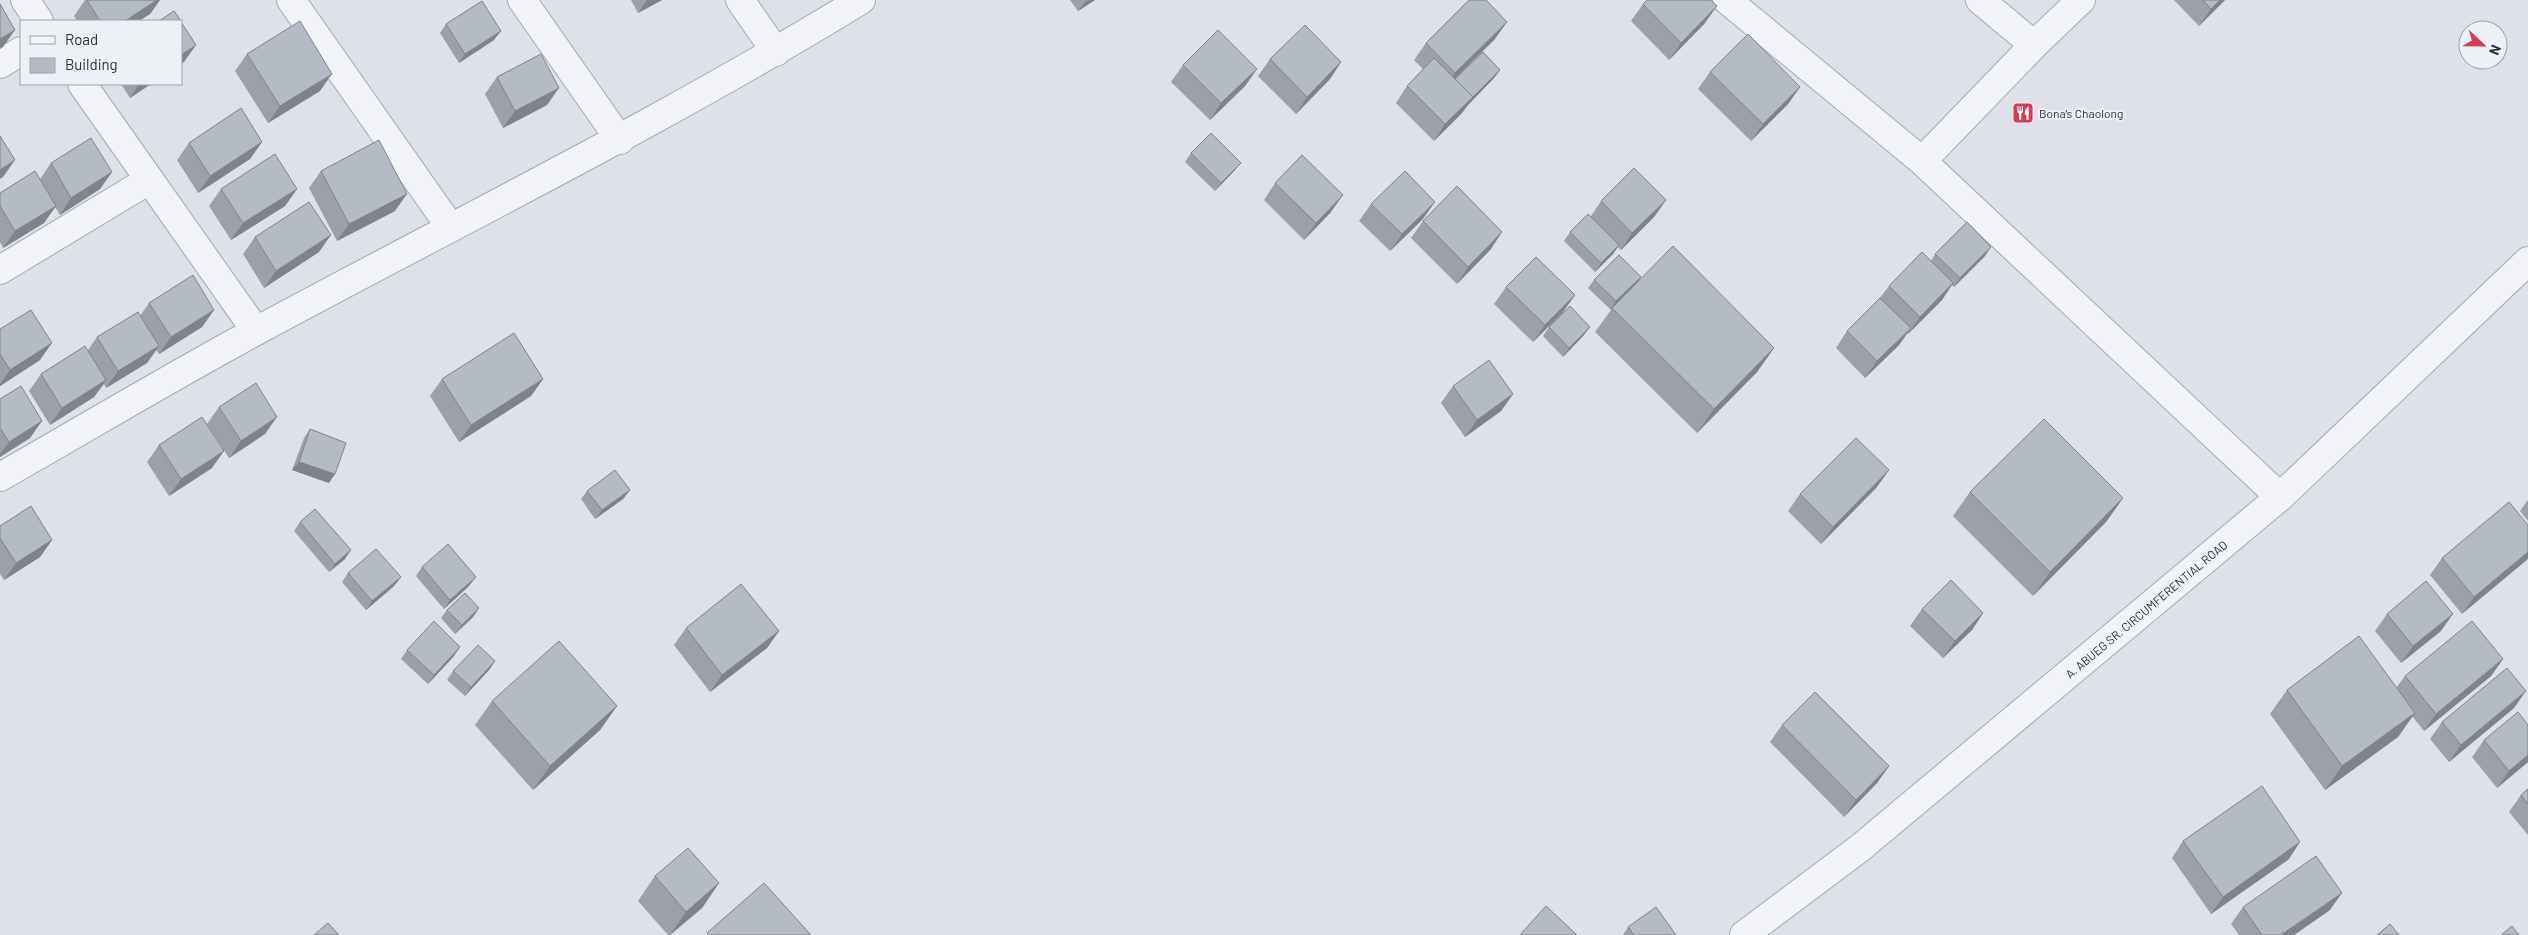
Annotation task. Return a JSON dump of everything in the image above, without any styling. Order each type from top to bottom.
[{"type":"street","points":[[24,0],[38,20]]},
{"type":"street","points":[[291,0],[451,228]]},
{"type":"street","points":[[522,0],[620,140]]},
{"type":"street","points":[[740,0],[776,52]]},
{"type":"street","points":[[0,477],[256,331],[620,140],[776,52],[861,0]]},
{"type":"street","points":[[1727,0],[1922,161],[2280,497]]},
{"type":"street","points":[[1980,0],[2034,45]]},
{"type":"street","points":[[1922,161],[2034,45],[2081,0]]},
{"type":"street","points":[[0,64],[20,52]]},
{"type":"street","points":[[83,85],[256,331]]},
{"type":"street","points":[[0,270],[149,180]]},
{"type":"street","name":"A. ABUEG SR. CIRCUMFERENTIAL ROAD","points":[[1744,935],[1860,848],[2280,497],[2528,261]]},
{"type":"building","points":[[87,0],[157,0],[127,20],[99,20]]},
{"type":"building","points":[[1469,0],[1486,0],[1507,22],[1455,73],[1426,43]]},
{"type":"building","points":[[1647,0],[1711,0],[1717,6],[1681,43],[1643,4]]},
{"type":"building","points":[[2203,0],[2220,0],[2211,9]]},
{"type":"building","points":[[482,1],[501,31],[465,54],[446,24]]},
{"type":"building","points":[[0,4],[15,30],[0,39]]},
{"type":"building","points":[[174,11],[180,20],[160,20]]},
{"type":"building","points":[[300,21],[332,74],[280,106],[247,54]]},
{"type":"building","points":[[182,24],[196,45],[182,54]]},
{"type":"building","points":[[1305,25],[1341,62],[1307,97],[1270,59]]},
{"type":"building","points":[[1218,30],[1257,69],[1221,103],[1183,65]]},
{"type":"building","points":[[1748,34],[1800,87],[1763,124],[1710,72]]},
{"type":"building","points":[[1483,52],[1500,70],[1473,97],[1455,79]]},
{"type":"building","points":[[541,54],[559,88],[515,111],[497,77]]},
{"type":"building","points":[[1434,58],[1473,97],[1445,124],[1407,86]]},
{"type":"building","points":[[241,108],[262,142],[210,176],[189,143]]},
{"type":"building","points":[[1211,133],[1241,163],[1221,183],[1191,153]]},
{"type":"building","points":[[0,136],[15,160],[0,170]]},
{"type":"building","points":[[91,138],[112,172],[71,198],[51,163]]},
{"type":"building","points":[[379,140],[407,194],[349,224],[321,171]]},
{"type":"building","points":[[275,154],[297,189],[243,223],[221,189]]},
{"type":"building","points":[[1302,155],[1343,195],[1316,223],[1275,183]]},
{"type":"building","points":[[1634,168],[1666,200],[1632,233],[1601,201]]},
{"type":"building","points":[[35,171],[56,206],[15,231],[0,206],[0,193]]},
{"type":"building","points":[[1405,171],[1435,202],[1402,234],[1371,204]]},
{"type":"building","points":[[1457,186],[1502,232],[1468,267],[1423,221]]},
{"type":"building","points":[[309,202],[331,235],[276,271],[255,237]]},
{"type":"building","points":[[1588,214],[1619,245],[1601,263],[1570,232]]},
{"type":"building","points":[[1967,222],[1991,247],[1960,278],[1935,254]]},
{"type":"building","points":[[1673,246],[1774,348],[1714,409],[1612,308]]},
{"type":"building","points":[[1922,252],[1953,283],[1920,317],[1889,286]]},
{"type":"building","points":[[1619,255],[1641,277],[1616,301],[1594,280]]},
{"type":"building","points":[[1536,257],[1575,295],[1545,325],[1506,287]]},
{"type":"building","points":[[193,275],[214,310],[171,337],[149,303]]},
{"type":"building","points":[[1880,298],[1911,328],[1877,361],[1847,331]]},
{"type":"building","points":[[1570,306],[1590,327],[1569,348],[1549,327]]},
{"type":"building","points":[[31,310],[52,343],[10,370],[0,354],[0,329]]},
{"type":"building","points":[[138,312],[159,346],[118,371],[97,337]]},
{"type":"building","points":[[514,333],[543,379],[471,425],[442,379]]},
{"type":"building","points":[[85,346],[106,380],[62,408],[41,374]]},
{"type":"building","points":[[1489,360],[1513,394],[1477,420],[1453,386]]},
{"type":"building","points":[[256,383],[277,417],[241,441],[219,407]]},
{"type":"building","points":[[21,386],[42,421],[9,442],[0,428],[0,399]]},
{"type":"building","points":[[202,417],[224,451],[181,479],[159,445]]},
{"type":"building","points":[[2044,419],[2123,498],[2050,572],[1970,492]]},
{"type":"building","points":[[310,429],[346,443],[335,474],[299,462]]},
{"type":"building","points":[[1856,438],[1889,470],[1833,527],[1800,494]]},
{"type":"building","points":[[615,470],[630,490],[602,510],[587,491]]},
{"type":"building","points":[[2509,502],[2528,525],[2528,552],[2474,597],[2442,558]]},
{"type":"building","points":[[31,506],[52,540],[16,563],[0,538],[0,526]]},
{"type":"building","points":[[315,509],[351,550],[335,564],[300,522]]},
{"type":"building","points":[[448,544],[476,577],[450,600],[422,567]]},
{"type":"building","points":[[376,549],[401,577],[372,601],[348,573]]},
{"type":"building","points":[[1951,580],[1983,613],[1955,641],[1922,609]]},
{"type":"building","points":[[2426,581],[2453,614],[2413,646],[2387,614]]},
{"type":"building","points":[[741,584],[779,631],[722,675],[686,628]]},
{"type":"building","points":[[465,593],[479,608],[462,625],[447,610]]},
{"type":"building","points":[[434,621],[460,647],[434,675],[407,650]]},
{"type":"building","points":[[2472,621],[2503,659],[2436,714],[2405,676]]},
{"type":"building","points":[[2359,636],[2415,713],[2342,766],[2287,690]]},
{"type":"building","points":[[559,641],[617,706],[550,766],[492,701]]},
{"type":"building","points":[[478,645],[495,661],[471,687],[453,671]]},
{"type":"building","points":[[2507,668],[2526,691],[2461,745],[2442,722]]},
{"type":"building","points":[[1815,692],[1889,766],[1856,800],[1782,725]]},
{"type":"building","points":[[2518,712],[2528,725],[2528,755],[2509,771],[2484,740]]},
{"type":"building","points":[[2262,786],[2300,842],[2223,897],[2183,841]]},
{"type":"building","points":[[2528,789],[2528,804],[2521,795]]},
{"type":"building","points":[[688,848],[719,883],[686,912],[655,876]]},
{"type":"building","points":[[2316,856],[2342,893],[2281,935],[2262,935],[2243,907]]},
{"type":"building","points":[[764,883],[811,935],[709,935],[707,933]]},
{"type":"building","points":[[1546,906],[1577,935],[1520,935]]},
{"type":"building","points":[[1656,907],[1676,935],[1634,935],[1628,927]]},
{"type":"building","points":[[328,923],[339,935],[314,935]]},
{"type":"building","points":[[2390,924],[2399,935],[2377,935]]},
{"type":"building","points":[[2512,926],[2519,935],[2501,935]]},
{"type":"place","name":"Bona’s Chaolong","points":[[2023,113]]}]
